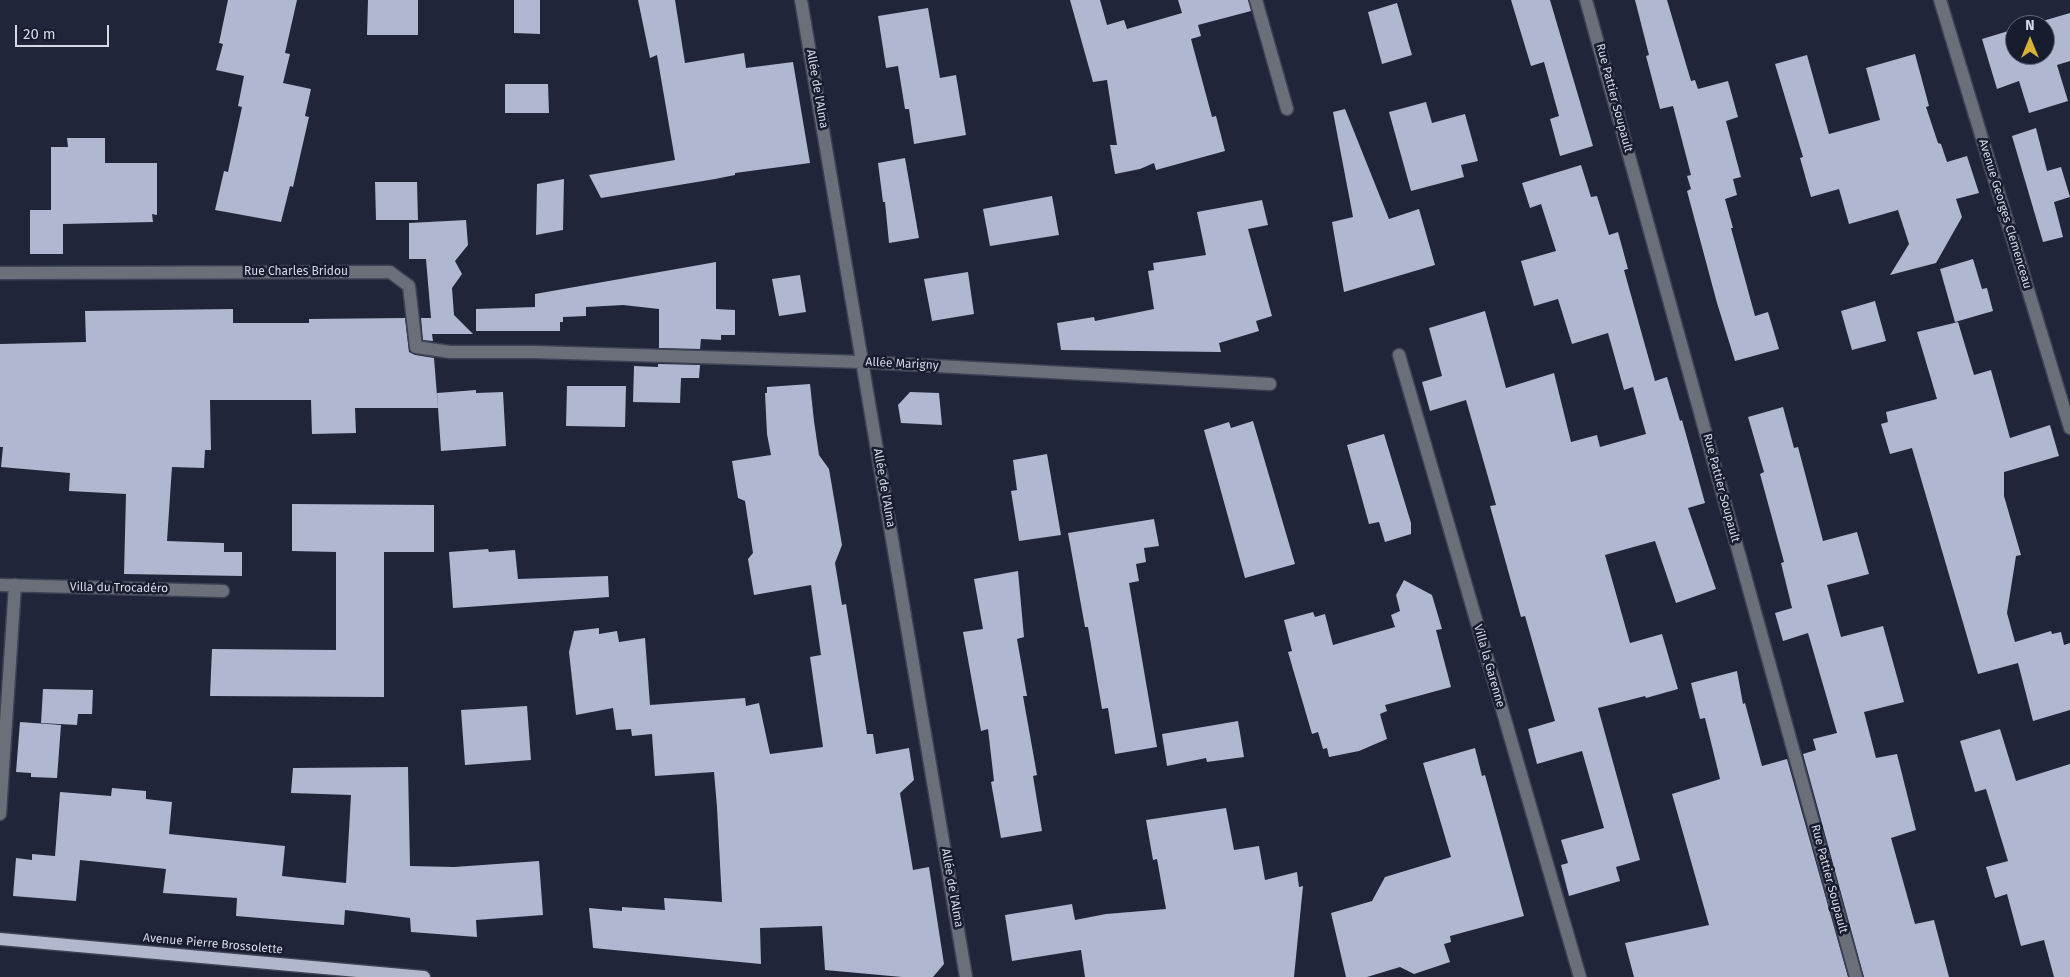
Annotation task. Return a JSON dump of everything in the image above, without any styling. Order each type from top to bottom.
[{"type":"main road","name":"Avenue Pierre Brossolette","points":[[0,939],[424,977]]},
{"type":"street","name":"Allée de l'Alma","points":[[802,0],[966,977]]},
{"type":"street","points":[[1256,0],[1287,110]]},
{"type":"street","name":"Rue Pattier Soupault","points":[[1586,0],[1856,977]]},
{"type":"street","name":"Avenue Georges Clemenceau","points":[[1940,0],[2070,428]]},
{"type":"street","name":"Rue Charles Bridou","points":[[0,272],[390,272],[409,286],[416,347],[450,352],[534,352]]},
{"type":"street","name":"Allée Marigny","points":[[534,352],[863,362],[1270,384]]},
{"type":"street","name":"Villa la Garenne","points":[[1399,355],[1580,977]]},
{"type":"street","name":"Villa du Trocadéro","points":[[0,585],[223,591]]},
{"type":"street","points":[[0,814],[15,585]]},
{"type":"building","points":[[228,0],[297,0],[285,53],[290,54],[283,83],[311,89],[305,116],[309,117],[293,187],[290,186],[281,222],[215,210],[224,171],[228,172],[242,107],[238,106],[244,76],[216,70],[223,44],[219,43]]},
{"type":"building","points":[[368,0],[418,0],[418,35],[367,35]]},
{"type":"building","points":[[514,0],[540,0],[540,34],[514,33]]},
{"type":"building","points":[[638,0],[675,0],[685,63],[744,53],[746,68],[793,62],[810,163],[735,173],[735,175],[715,179],[601,198],[589,175],[675,160],[657,55],[650,58]]},
{"type":"building","points":[[1070,0],[1100,0],[1107,25],[1124,20],[1127,29],[1182,13],[1178,0],[1248,0],[1251,11],[1198,25],[1201,36],[1191,39],[1212,117],[1216,116],[1225,151],[1156,170],[1154,163],[1140,169],[1115,174],[1110,145],[1117,145],[1107,80],[1093,82]]},
{"type":"building","points":[[1511,0],[1550,0],[1593,146],[1560,156],[1550,119],[1559,116],[1544,62],[1531,66]]},
{"type":"building","points":[[1635,0],[1667,0],[1691,81],[1695,80],[1698,89],[1728,81],[1738,117],[1726,121],[1741,177],[1733,179],[1737,195],[1725,199],[1755,316],[1768,312],[1779,349],[1735,361],[1717,303],[1687,191],[1691,189],[1687,176],[1691,175],[1673,106],[1660,109],[1646,56],[1649,55]]},
{"type":"building","points":[[1397,3],[1412,55],[1382,64],[1368,12]]},
{"type":"building","points":[[928,8],[940,78],[956,75],[966,135],[914,144],[909,109],[905,109],[898,66],[886,68],[878,16]]},
{"type":"building","points":[[2070,13],[2070,61],[2057,65],[2068,101],[2029,113],[2019,81],[1997,89],[1982,39],[2005,32],[2005,65],[2055,65],[2055,17]]},
{"type":"building","points":[[1915,54],[1929,106],[1926,107],[1938,143],[1941,144],[1947,162],[1967,156],[1979,193],[1956,199],[1962,217],[1936,263],[1890,275],[1909,244],[1898,210],[1849,224],[1839,189],[1811,197],[1800,158],[1803,157],[1775,64],[1807,55],[1829,134],[1880,120],[1866,68]]},
{"type":"building","points":[[505,84],[548,84],[549,113],[505,113]]},
{"type":"building","points":[[1426,102],[1432,123],[1465,114],[1478,161],[1461,165],[1464,177],[1411,191],[1389,112]]},
{"type":"building","points":[[1345,109],[1389,219],[1419,209],[1435,265],[1344,292],[1332,222],[1353,217],[1333,112]]},
{"type":"building","points":[[2036,128],[2047,171],[2061,167],[2070,197],[2054,202],[2063,237],[2043,242],[2012,136]]},
{"type":"building","points":[[67,138],[105,138],[105,163],[157,163],[157,215],[152,214],[153,222],[63,224],[63,254],[30,254],[30,210],[51,210],[51,147],[68,147]]},
{"type":"building","points":[[905,158],[919,238],[889,243],[885,202],[883,202],[878,163]]},
{"type":"building","points":[[1581,165],[1591,197],[1597,196],[1609,235],[1618,232],[1628,269],[1624,270],[1655,381],[1667,377],[1680,421],[1682,420],[1705,503],[1688,508],[1716,589],[1676,603],[1655,541],[1605,555],[1630,643],[1662,634],[1678,689],[1598,708],[1640,860],[1616,867],[1620,881],[1569,896],[1561,865],[1568,863],[1561,840],[1604,828],[1582,751],[1537,764],[1528,729],[1555,721],[1525,616],[1521,617],[1490,506],[1496,505],[1466,400],[1430,411],[1422,382],[1442,376],[1429,328],[1485,311],[1506,388],[1554,373],[1571,442],[1597,435],[1600,447],[1646,434],[1633,387],[1624,390],[1608,333],[1572,344],[1558,299],[1534,306],[1521,261],[1556,251],[1541,204],[1530,208],[1522,183]]},
{"type":"building","points":[[564,179],[563,230],[536,235],[537,184]]},
{"type":"building","points":[[375,182],[417,182],[418,220],[376,220]]},
{"type":"building","points":[[1052,196],[1059,235],[990,246],[983,209]]},
{"type":"building","points":[[1262,200],[1268,225],[1248,229],[1272,316],[1256,321],[1259,331],[1219,343],[1221,352],[1061,350],[1057,323],[1094,317],[1095,321],[1154,309],[1148,271],[1154,270],[1153,263],[1206,255],[1197,212]]},
{"type":"building","points":[[466,220],[468,245],[455,261],[462,274],[452,288],[454,315],[473,334],[432,334],[433,341],[423,340],[421,318],[431,318],[426,259],[409,259],[409,223]]},
{"type":"building","points":[[1973,259],[1982,289],[1987,288],[1993,311],[1955,322],[1940,269]]},
{"type":"building","points":[[716,262],[716,309],[735,310],[735,335],[721,335],[721,340],[701,339],[700,349],[659,348],[659,309],[623,305],[586,307],[586,316],[563,317],[563,322],[560,322],[560,331],[476,331],[476,309],[535,307],[535,294]]},
{"type":"building","points":[[968,272],[974,314],[932,321],[924,279]]},
{"type":"building","points":[[800,275],[806,312],[779,316],[772,279]]},
{"type":"building","points":[[1875,301],[1886,341],[1852,350],[1841,311]]},
{"type":"building","points":[[233,309],[233,323],[309,323],[309,319],[405,318],[409,352],[415,355],[434,358],[438,408],[355,408],[356,433],[312,434],[311,400],[210,400],[211,450],[205,450],[204,468],[172,467],[167,541],[224,543],[224,552],[242,552],[242,576],[124,574],[126,494],[69,491],[70,473],[1,467],[3,447],[0,447],[0,344],[86,342],[85,311]]},
{"type":"building","points":[[1958,322],[1974,375],[1991,370],[2010,438],[2050,425],[2059,456],[2004,472],[2004,496],[2021,555],[2016,556],[2007,613],[2015,642],[2051,631],[2052,634],[2061,632],[2064,645],[2070,643],[2070,710],[2033,721],[2018,663],[1978,674],[1912,448],[1890,454],[1881,424],[1888,422],[1886,412],[1937,399],[1917,332]]},
{"type":"building","points":[[658,364],[700,365],[699,378],[681,378],[680,403],[633,402],[634,366],[658,367]]},
{"type":"building","points":[[810,384],[819,455],[829,469],[842,545],[835,563],[842,605],[846,604],[867,734],[873,734],[876,754],[909,748],[914,780],[900,793],[913,870],[929,867],[944,964],[933,977],[902,977],[825,970],[822,926],[760,928],[761,964],[593,948],[589,908],[622,911],[622,907],[665,910],[664,898],[722,902],[717,807],[714,772],[655,776],[652,734],[632,736],[631,729],[616,730],[613,708],[576,715],[569,652],[574,631],[599,628],[599,634],[617,631],[619,642],[645,638],[650,705],[745,698],[746,706],[759,703],[770,754],[823,747],[810,657],[821,655],[811,585],[754,595],[748,559],[753,553],[745,501],[738,498],[732,461],[771,455],[767,434],[765,393],[767,393],[767,387]]},
{"type":"building","points":[[567,386],[626,386],[625,427],[566,426]]},
{"type":"building","points":[[476,390],[476,393],[503,392],[506,446],[441,451],[437,393]]},
{"type":"building","points":[[910,392],[939,393],[942,425],[901,423],[898,405]]},
{"type":"building","points":[[1783,407],[1794,448],[1798,447],[1823,541],[1857,532],[1869,574],[1827,585],[1841,637],[1883,626],[1904,702],[1864,712],[1876,758],[1897,754],[1916,830],[1891,838],[1915,924],[1934,920],[1949,977],[1864,977],[1803,754],[1816,750],[1813,739],[1837,733],[1808,633],[1783,641],[1775,613],[1792,608],[1781,563],[1784,562],[1760,474],[1764,472],[1748,417]]},
{"type":"building","points":[[1253,421],[1295,564],[1245,578],[1204,430],[1229,422],[1231,428]]},
{"type":"building","points":[[1384,434],[1411,523],[1411,534],[1385,542],[1379,522],[1369,524],[1347,445]]},
{"type":"building","points":[[1047,454],[1061,535],[1019,541],[1011,491],[1017,490],[1013,460]]},
{"type":"building","points":[[292,504],[434,505],[434,552],[384,552],[384,697],[210,696],[212,649],[336,650],[336,552],[292,551]]},
{"type":"building","points":[[1154,519],[1159,546],[1144,548],[1146,562],[1136,564],[1139,581],[1129,583],[1157,747],[1115,754],[1108,708],[1102,709],[1088,627],[1085,627],[1068,533]]},
{"type":"building","points":[[488,549],[489,552],[515,550],[518,579],[608,576],[609,597],[453,608],[449,552]]},
{"type":"building","points":[[1018,571],[1024,637],[1017,639],[1027,696],[1023,696],[1037,775],[1033,776],[1042,831],[1001,838],[991,782],[994,781],[988,729],[981,731],[963,632],[983,629],[974,579]]},
{"type":"building","points":[[1404,580],[1432,595],[1442,629],[1436,630],[1451,687],[1385,705],[1387,711],[1380,714],[1387,739],[1359,751],[1329,757],[1327,748],[1323,749],[1318,732],[1312,734],[1288,652],[1292,651],[1284,620],[1313,612],[1315,617],[1325,614],[1333,645],[1395,627],[1391,615],[1400,611],[1396,595]]},
{"type":"building","points":[[1737,671],[1743,704],[1745,703],[1762,766],[1787,759],[1848,977],[1634,977],[1625,943],[1709,925],[1672,794],[1720,779],[1705,718],[1700,719],[1691,683]]},
{"type":"building","points":[[43,689],[93,690],[92,714],[78,714],[77,725],[41,723]]},
{"type":"building","points":[[527,706],[531,760],[465,765],[461,710]]},
{"type":"building","points":[[1238,721],[1244,757],[1207,762],[1206,758],[1167,766],[1162,734]]},
{"type":"building","points":[[20,722],[61,725],[57,778],[31,777],[31,773],[16,772]]},
{"type":"building","points":[[2000,729],[2016,781],[2070,764],[2070,977],[2054,977],[2044,940],[2021,946],[2007,894],[1995,898],[1986,867],[2008,861],[1986,789],[1975,792],[1960,741]]},
{"type":"building","points":[[1475,748],[1482,776],[1485,775],[1524,916],[1450,936],[1451,942],[1444,944],[1450,962],[1414,974],[1400,967],[1367,977],[1346,977],[1331,913],[1372,901],[1385,877],[1451,857],[1423,763]]},
{"type":"building","points":[[408,767],[410,866],[454,867],[539,861],[543,915],[476,920],[477,937],[411,932],[410,918],[345,910],[344,925],[236,916],[237,898],[163,893],[166,869],[80,860],[76,901],[13,896],[16,858],[32,860],[32,854],[55,856],[60,792],[111,796],[112,788],[146,791],[146,799],[172,802],[169,834],[285,846],[282,876],[346,883],[351,795],[291,793],[293,768]]},
{"type":"building","points":[[1226,808],[1234,850],[1259,846],[1265,880],[1297,872],[1299,887],[1303,886],[1294,977],[1085,977],[1081,950],[1012,961],[1005,915],[1072,904],[1075,920],[1106,914],[1166,909],[1157,859],[1153,860],[1146,820]]}]
